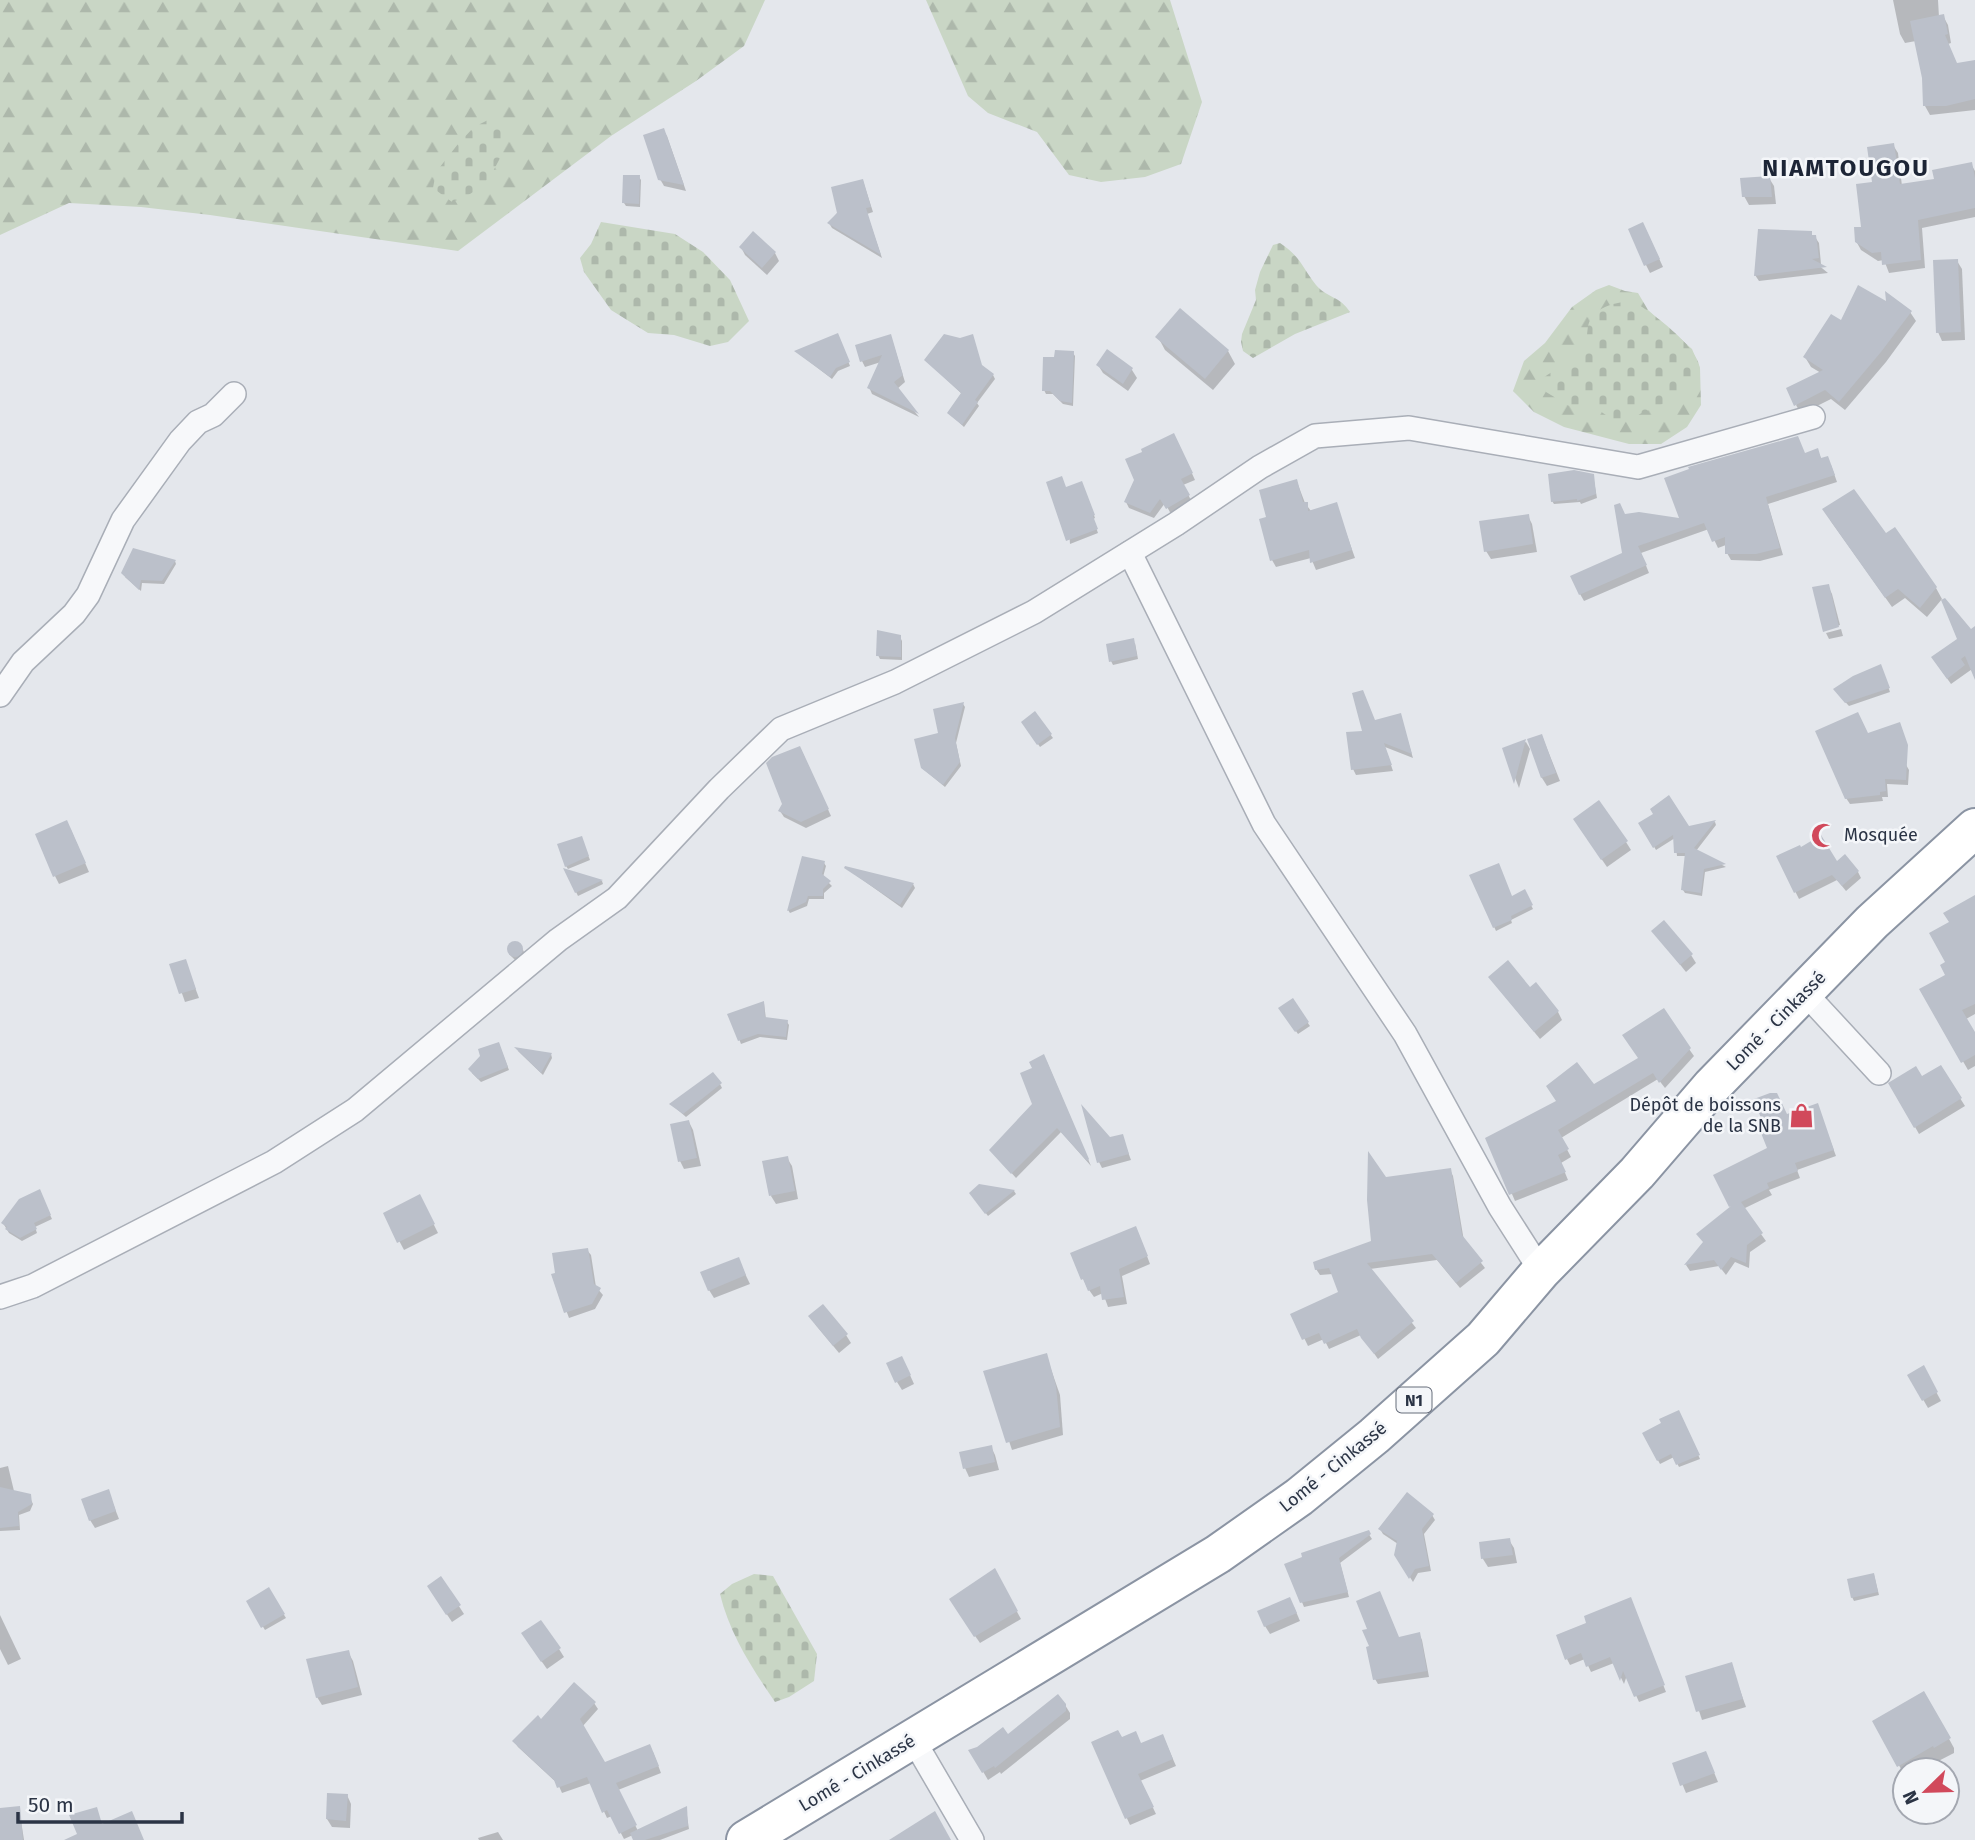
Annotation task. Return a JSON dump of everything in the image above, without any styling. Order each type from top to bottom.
[{"type":"highway","name":"Lomé - Cinkassé","points":[[746,1840],[1218,1554],[1299,1497],[1374,1436],[1483,1339],[1541,1271],[1637,1173],[1712,1086],[1872,922],[1975,828]]},
{"type":"street","points":[[0,695],[23,663],[74,614],[88,595],[100,564],[123,520],[180,441],[198,422],[213,415],[234,394]]},
{"type":"street","points":[[0,1297],[33,1286],[274,1162],[355,1111],[558,940],[617,898],[719,789],[781,729],[870,694],[1034,612],[1130,553],[1260,467],[1315,436],[1409,428],[1639,467],[1813,417]]},
{"type":"street","points":[[1130,553],[1264,824],[1405,1034],[1500,1207],[1541,1271]]},
{"type":"street","points":[[1805,993],[1880,1073]]},
{"type":"street","points":[[913,1739],[972,1840]]},
{"type":"green space","points":[[0,0],[765,0],[744,46],[611,136],[458,251],[210,215],[141,207],[69,203],[0,235]]},
{"type":"green space","points":[[926,0],[1170,0],[1202,102],[1181,164],[1145,177],[1101,182],[1069,175],[1037,132],[988,113],[968,96]]},
{"type":"green space","points":[[494,117],[509,139],[499,161],[482,185],[452,202],[433,188],[436,172],[474,127]]},
{"type":"green space","points":[[601,222],[675,234],[703,252],[730,280],[749,321],[728,342],[710,346],[674,335],[648,333],[611,310],[584,272],[580,258],[591,244]]},
{"type":"green space","points":[[1280,243],[1297,258],[1320,289],[1342,303],[1350,312],[1295,334],[1253,358],[1243,351],[1242,334],[1256,300],[1255,290],[1260,272],[1273,245]]},
{"type":"green space","points":[[1609,285],[1638,293],[1648,310],[1692,349],[1700,368],[1701,405],[1687,427],[1661,444],[1629,444],[1564,427],[1534,412],[1513,391],[1524,361],[1545,343],[1572,307],[1596,290]]},
{"type":"green space","points":[[1633,301],[1673,331],[1698,360],[1700,369],[1690,387],[1665,403],[1616,422],[1587,402],[1571,407],[1546,392],[1543,378],[1583,348],[1588,326],[1595,314],[1612,304]]},
{"type":"green space","points":[[754,1574],[773,1576],[817,1654],[814,1681],[789,1697],[775,1702],[736,1637],[720,1594],[732,1584]]},
{"type":"building","points":[[1944,14],[1948,34],[1945,35],[1957,63],[1975,60],[1975,99],[1946,106],[1923,106],[1922,78],[1910,21]]},
{"type":"building","points":[[664,128],[684,185],[658,180],[643,135]]},
{"type":"building","points":[[1894,143],[1900,184],[1934,179],[1932,170],[1972,162],[1975,208],[1918,220],[1921,260],[1882,265],[1881,252],[1872,253],[1855,242],[1854,227],[1861,227],[1856,184],[1872,182],[1867,147]]},
{"type":"building","points":[[623,175],[640,175],[639,204],[622,203]]},
{"type":"building","points":[[1770,176],[1772,197],[1742,197],[1740,178]]},
{"type":"building","points":[[863,179],[871,207],[866,208],[881,255],[827,223],[837,213],[831,187]]},
{"type":"building","points":[[1643,222],[1660,259],[1644,266],[1628,229]]},
{"type":"building","points":[[1758,229],[1812,231],[1812,235],[1816,235],[1819,258],[1812,259],[1827,267],[1754,276]]},
{"type":"building","points":[[753,231],[776,252],[762,268],[739,247]]},
{"type":"building","points":[[1958,259],[1961,332],[1936,333],[1933,260]]},
{"type":"building","points":[[1858,285],[1886,301],[1885,291],[1912,311],[1839,402],[1825,390],[1794,406],[1786,388],[1823,370],[1803,357],[1831,314],[1841,320]]},
{"type":"building","points":[[1180,308],[1229,350],[1205,379],[1155,337]]},
{"type":"building","points":[[838,333],[850,362],[836,368],[830,377],[794,351]]},
{"type":"building","points":[[891,334],[903,375],[894,382],[919,414],[867,388],[882,355],[860,362],[855,345]]},
{"type":"building","points":[[944,334],[960,338],[973,334],[982,365],[994,374],[975,400],[978,402],[962,425],[947,413],[961,393],[924,360]]},
{"type":"building","points":[[1107,349],[1133,368],[1123,384],[1096,365]]},
{"type":"building","points":[[1055,350],[1074,351],[1072,403],[1060,401],[1050,391],[1042,391],[1043,357],[1054,357]]},
{"type":"building","points":[[1174,433],[1193,473],[1181,479],[1190,495],[1166,509],[1160,499],[1150,513],[1124,502],[1134,480],[1125,459]]},
{"type":"building","points":[[1798,436],[1805,453],[1818,448],[1821,458],[1828,456],[1835,475],[1766,497],[1780,548],[1756,554],[1725,554],[1725,537],[1712,542],[1704,523],[1638,546],[1647,565],[1579,595],[1570,576],[1622,553],[1614,505],[1620,503],[1625,514],[1639,512],[1679,518],[1664,478],[1689,469],[1688,467]]},
{"type":"building","points":[[1574,470],[1594,474],[1596,494],[1577,501],[1551,502],[1548,474]]},
{"type":"building","points":[[1062,476],[1066,487],[1082,481],[1098,529],[1066,541],[1046,482]]},
{"type":"building","points":[[1297,479],[1303,502],[1308,502],[1308,511],[1337,502],[1352,550],[1310,563],[1309,550],[1270,561],[1259,519],[1266,517],[1259,490]]},
{"type":"building","points":[[1854,489],[1886,533],[1895,527],[1937,587],[1920,608],[1898,589],[1885,598],[1822,509]]},
{"type":"building","points":[[1529,514],[1533,544],[1484,552],[1479,521]]},
{"type":"building","points":[[133,548],[176,560],[162,581],[141,580],[139,590],[121,573]]},
{"type":"building","points":[[1829,584],[1839,627],[1823,632],[1812,587]]},
{"type":"building","points":[[1945,598],[1971,629],[1975,626],[1975,680],[1965,656],[1961,659],[1965,665],[1947,679],[1931,657],[1957,639],[1941,600]]},
{"type":"building","points":[[877,630],[901,635],[901,657],[876,656]]},
{"type":"building","points":[[1134,638],[1137,656],[1109,662],[1106,644]]},
{"type":"building","points":[[1881,664],[1890,688],[1845,703],[1833,689],[1853,676]]},
{"type":"building","points":[[1363,690],[1375,720],[1401,713],[1412,754],[1384,743],[1392,765],[1351,770],[1346,732],[1362,731],[1352,693]]},
{"type":"building","points":[[964,702],[955,738],[960,762],[943,785],[921,768],[914,739],[938,733],[933,709]]},
{"type":"building","points":[[1035,711],[1052,734],[1037,745],[1021,722]]},
{"type":"building","points":[[1858,712],[1868,733],[1900,722],[1908,745],[1906,780],[1885,779],[1886,791],[1880,792],[1880,795],[1845,799],[1815,731]]},
{"type":"building","points":[[1542,734],[1556,773],[1541,778],[1527,739]]},
{"type":"building","points":[[1526,739],[1514,784],[1502,748]]},
{"type":"building","points":[[800,746],[829,809],[801,822],[778,811],[782,804],[766,763],[772,757]]},
{"type":"building","points":[[1669,795],[1689,826],[1716,820],[1694,848],[1726,864],[1704,869],[1701,893],[1681,890],[1685,853],[1674,853],[1673,835],[1653,848],[1638,823],[1653,814],[1650,809]]},
{"type":"building","points":[[1599,800],[1628,841],[1601,860],[1573,819]]},
{"type":"building","points":[[67,820],[86,863],[53,877],[35,834]]},
{"type":"building","points":[[1821,835],[1837,861],[1845,854],[1859,871],[1842,886],[1832,875],[1794,893],[1776,856],[1800,845],[1801,847]]},
{"type":"building","points":[[582,836],[589,856],[565,867],[557,844]]},
{"type":"building","points":[[802,856],[825,861],[822,874],[831,881],[823,889],[823,896],[808,896],[806,902],[787,911]]},
{"type":"building","points":[[1499,863],[1512,896],[1525,889],[1533,905],[1511,916],[1512,920],[1493,928],[1469,875]]},
{"type":"building","points":[[845,866],[914,883],[900,905],[844,868]]},
{"type":"building","points":[[563,868],[603,880],[575,893]]},
{"type":"building","points":[[1975,895],[1975,1004],[1962,1010],[1975,1032],[1975,1055],[1961,1063],[1919,989],[1945,975],[1940,965],[1945,962],[1929,933],[1949,922],[1943,913]]},
{"type":"building","points":[[1664,920],[1693,954],[1680,965],[1651,931]]},
{"type":"building","points":[[512,941],[518,941],[523,949],[521,955],[512,957],[507,952],[507,946]]},
{"type":"building","points":[[186,959],[196,989],[179,994],[169,964]]},
{"type":"building","points":[[1508,960],[1530,987],[1536,982],[1559,1011],[1534,1032],[1488,977]]},
{"type":"building","points":[[1293,998],[1309,1022],[1295,1032],[1278,1008]]},
{"type":"building","points":[[764,1001],[765,1017],[788,1020],[786,1037],[758,1034],[738,1041],[727,1014]]},
{"type":"building","points":[[1664,1008],[1691,1048],[1659,1083],[1653,1073],[1558,1130],[1569,1149],[1558,1155],[1566,1172],[1509,1195],[1485,1138],[1556,1101],[1546,1086],[1577,1062],[1594,1084],[1638,1058],[1622,1035]]},
{"type":"building","points":[[499,1042],[508,1067],[478,1079],[468,1069],[480,1056],[478,1049]]},
{"type":"building","points":[[514,1047],[552,1053],[541,1073]]},
{"type":"building","points":[[1044,1054],[1089,1159],[1087,1161],[1057,1128],[1011,1174],[989,1150],[1032,1104],[1020,1073],[1032,1068],[1029,1062]]},
{"type":"building","points":[[1941,1065],[1962,1098],[1914,1128],[1888,1083],[1916,1066],[1922,1076]]},
{"type":"building","points":[[713,1072],[722,1083],[683,1114],[669,1104]]},
{"type":"building","points":[[1777,1093],[1787,1114],[1818,1103],[1834,1150],[1795,1163],[1798,1171],[1767,1183],[1769,1188],[1741,1202],[1763,1233],[1747,1245],[1746,1263],[1731,1257],[1721,1270],[1714,1260],[1684,1265],[1703,1242],[1696,1234],[1731,1206],[1729,1207],[1713,1175],[1767,1148],[1757,1123],[1762,1121],[1754,1099]]},
{"type":"building","points":[[1081,1104],[1110,1137],[1123,1134],[1129,1154],[1097,1163]]},
{"type":"building","points":[[689,1120],[697,1158],[678,1162],[670,1124]]},
{"type":"building","points":[[1368,1151],[1386,1177],[1451,1168],[1462,1235],[1483,1261],[1456,1283],[1432,1254],[1367,1263],[1414,1321],[1374,1354],[1357,1329],[1324,1344],[1319,1333],[1302,1340],[1290,1314],[1338,1292],[1329,1268],[1315,1270],[1313,1262],[1371,1241],[1367,1200]]},
{"type":"building","points":[[788,1156],[795,1191],[769,1196],[762,1161]]},
{"type":"building","points":[[979,1184],[1015,1190],[985,1214],[969,1193]]},
{"type":"building","points":[[40,1189],[51,1215],[34,1223],[37,1229],[20,1238],[5,1229],[7,1227],[1,1223],[19,1199]]},
{"type":"building","points":[[420,1194],[435,1224],[397,1243],[383,1213]]},
{"type":"building","points":[[1136,1226],[1148,1256],[1119,1269],[1124,1297],[1102,1300],[1100,1286],[1088,1291],[1070,1253]]},
{"type":"building","points":[[588,1248],[594,1284],[601,1288],[592,1304],[564,1313],[551,1274],[555,1273],[552,1253]]},
{"type":"building","points":[[739,1257],[746,1275],[708,1291],[700,1272]]},
{"type":"building","points":[[823,1304],[848,1334],[833,1346],[808,1316]]},
{"type":"building","points":[[1047,1353],[1056,1386],[1060,1427],[1006,1443],[983,1371]]},
{"type":"building","points":[[902,1356],[911,1375],[895,1383],[886,1363]]},
{"type":"building","points":[[1924,1365],[1938,1392],[1922,1401],[1907,1375]]},
{"type":"building","points":[[1679,1410],[1700,1455],[1676,1465],[1671,1454],[1657,1461],[1642,1433],[1661,1423],[1659,1419]]},
{"type":"building","points":[[992,1445],[995,1462],[963,1469],[959,1452]]},
{"type":"building","points":[[0,1487],[31,1494],[32,1504],[18,1512],[19,1526],[0,1528]]},
{"type":"building","points":[[109,1489],[116,1511],[89,1521],[81,1499]]},
{"type":"building","points":[[1407,1492],[1434,1514],[1422,1529],[1429,1566],[1415,1569],[1409,1579],[1394,1555],[1397,1541],[1378,1529]]},
{"type":"building","points":[[1369,1530],[1371,1534],[1339,1558],[1348,1592],[1300,1603],[1284,1564],[1302,1557],[1301,1553]]},
{"type":"building","points":[[1510,1538],[1513,1555],[1481,1559],[1479,1542]]},
{"type":"building","points":[[995,1568],[1018,1611],[974,1637],[949,1599]]},
{"type":"building","points":[[1874,1573],[1878,1592],[1851,1598],[1847,1579]]},
{"type":"building","points":[[441,1576],[461,1605],[446,1615],[427,1586]]},
{"type":"building","points":[[269,1587],[285,1614],[261,1628],[246,1601]]},
{"type":"building","points":[[1380,1591],[1399,1637],[1420,1632],[1427,1671],[1373,1680],[1366,1647],[1369,1646],[1362,1630],[1367,1629],[1356,1601]]},
{"type":"building","points":[[1290,1597],[1297,1613],[1264,1627],[1257,1611]]},
{"type":"building","points":[[1631,1597],[1665,1685],[1634,1697],[1623,1671],[1620,1681],[1610,1657],[1586,1667],[1581,1653],[1565,1660],[1556,1635],[1586,1623],[1584,1616]]},
{"type":"building","points":[[541,1620],[561,1648],[541,1662],[521,1633]]},
{"type":"building","points":[[349,1650],[358,1687],[316,1698],[306,1659]]},
{"type":"building","points":[[1732,1662],[1743,1699],[1696,1712],[1685,1676]]},
{"type":"building","points":[[574,1682],[596,1702],[580,1719],[605,1762],[650,1744],[659,1766],[616,1783],[637,1825],[619,1834],[607,1810],[602,1813],[587,1777],[557,1788],[554,1780],[512,1741],[538,1715],[541,1719]]},
{"type":"building","points":[[1924,1691],[1951,1738],[1916,1756],[1891,1756],[1872,1721]]},
{"type":"building","points":[[1058,1694],[1066,1704],[1066,1711],[995,1768],[994,1766],[982,1773],[968,1750],[977,1747],[1003,1727],[1008,1734]]},
{"type":"building","points":[[1118,1730],[1122,1737],[1136,1731],[1141,1743],[1163,1734],[1173,1759],[1138,1774],[1154,1807],[1125,1819],[1091,1742]]},
{"type":"building","points":[[1706,1751],[1715,1773],[1680,1786],[1672,1763]]},
{"type":"building","points":[[327,1793],[348,1794],[346,1821],[326,1819]]},
{"type":"building","points":[[20,1806],[23,1840],[0,1840],[0,1808]]},
{"type":"building","points":[[687,1806],[688,1826],[645,1840],[633,1840],[630,1833]]},
{"type":"building","points":[[97,1807],[102,1824],[132,1811],[144,1840],[64,1840],[77,1834],[69,1815]]},
{"type":"building","points":[[935,1811],[951,1840],[889,1840]]},
{"type":"place","name":"Mosquée","points":[[1824,835]]},
{"type":"place","name":"Dépôt de boissons de la SNB","points":[[1801,1115]]},
{"type":"district","name":"NIAMTOUGOU","points":[[1846,168]]}]
